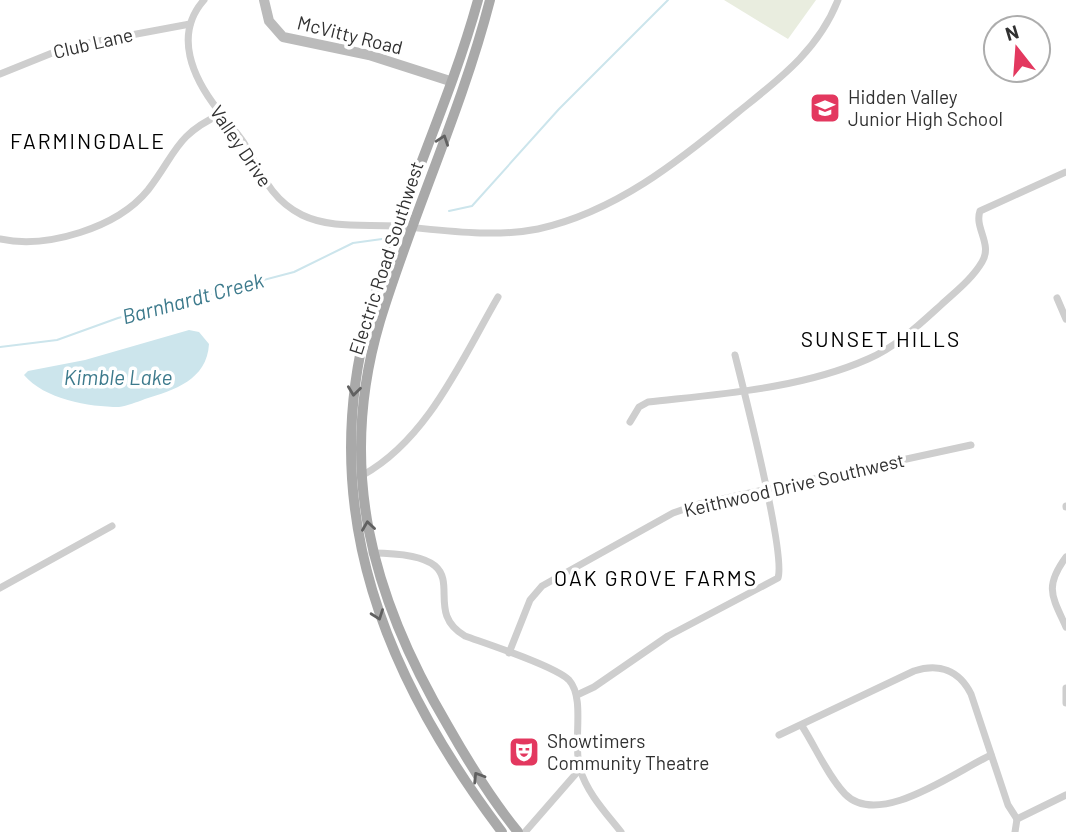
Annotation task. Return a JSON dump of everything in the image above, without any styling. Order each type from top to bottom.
[{"type":"main road","name":"Electric Road Southwest","points":[[478,0],[368,318],[355,383],[350,464],[357,537],[373,603],[398,664],[456,763],[502,832]]},
{"type":"main road","name":"Electric Road Southwest","points":[[490,0],[380,323],[370,361],[363,416],[363,475],[372,553],[390,614],[414,667],[482,783],[518,832]]},
{"type":"street","points":[[190,24],[204,0]]},
{"type":"street","name":"McVitty Road","points":[[264,0],[268,21],[283,37],[369,55],[450,80]]},
{"type":"street","name":"Valley Drive","points":[[190,24],[188,40],[191,65],[199,84],[243,141],[269,189],[290,208],[308,218],[340,225],[501,233],[527,230],[576,217],[618,198],[669,167],[781,78],[811,48],[838,0]]},
{"type":"street","name":"Club Lane","points":[[0,74],[67,47],[190,24]]},
{"type":"street","points":[[0,239],[25,242],[56,238],[114,216],[133,205],[148,189],[186,134],[221,114]]},
{"type":"street","points":[[631,422],[639,407],[648,402],[744,391],[856,364],[899,341],[969,279],[982,262],[986,248],[978,219],[980,211],[1066,172]]},
{"type":"street","points":[[363,475],[384,461],[421,423],[498,297]]},
{"type":"street","points":[[1057,298],[1066,319]]},
{"type":"street","points":[[577,695],[594,687],[668,636],[776,581],[779,575],[779,558],[736,355]]},
{"type":"street","name":"Keithwood Drive Southwest","points":[[509,653],[530,600],[546,582],[673,513],[699,504],[971,445]]},
{"type":"street","points":[[0,588],[112,526]]},
{"type":"street","points":[[372,553],[405,553],[430,561],[444,579],[445,611],[452,627],[465,636],[565,677],[577,695],[575,740],[580,769],[588,788],[621,832]]},
{"type":"street","points":[[1066,556],[1053,576],[1051,590],[1066,627]]},
{"type":"street","points":[[779,735],[914,671],[940,667],[956,674],[967,687],[1008,805],[1017,819],[1016,832]]},
{"type":"street","points":[[1066,688],[1066,703]]},
{"type":"street","points":[[802,726],[841,789],[851,799],[865,806],[886,805],[906,799],[991,755]]},
{"type":"street","points":[[525,832],[580,769]]},
{"type":"street","points":[[1017,819],[1066,795]]},
{"type":"shaded area","points":[[724,0],[816,0],[788,39]]},
{"type":"water","name":"Kimble Lake","points":[[189,330],[199,332],[209,344],[207,356],[196,375],[167,392],[125,406],[94,405],[68,400],[43,390],[24,375],[28,371],[85,360]]},
{"type":"waterway","name":"Barnhardt Creek","points":[[449,211],[472,206],[559,109],[668,0]]},
{"type":"waterway","name":"Barnhardt Creek","points":[[0,347],[57,340],[118,318],[294,272],[353,243],[382,239]]},
{"type":"place","name":"Hidden Valley Junior High School","points":[[825,108]]},
{"type":"place","name":"Showtimers Community Theatre","points":[[524,752]]},
{"type":"district","name":"FARMINGDALE","points":[[88,142]]},
{"type":"district","name":"SUNSET HILLS","points":[[881,340]]},
{"type":"district","name":"OAK GROVE FARMS","points":[[656,579]]}]
